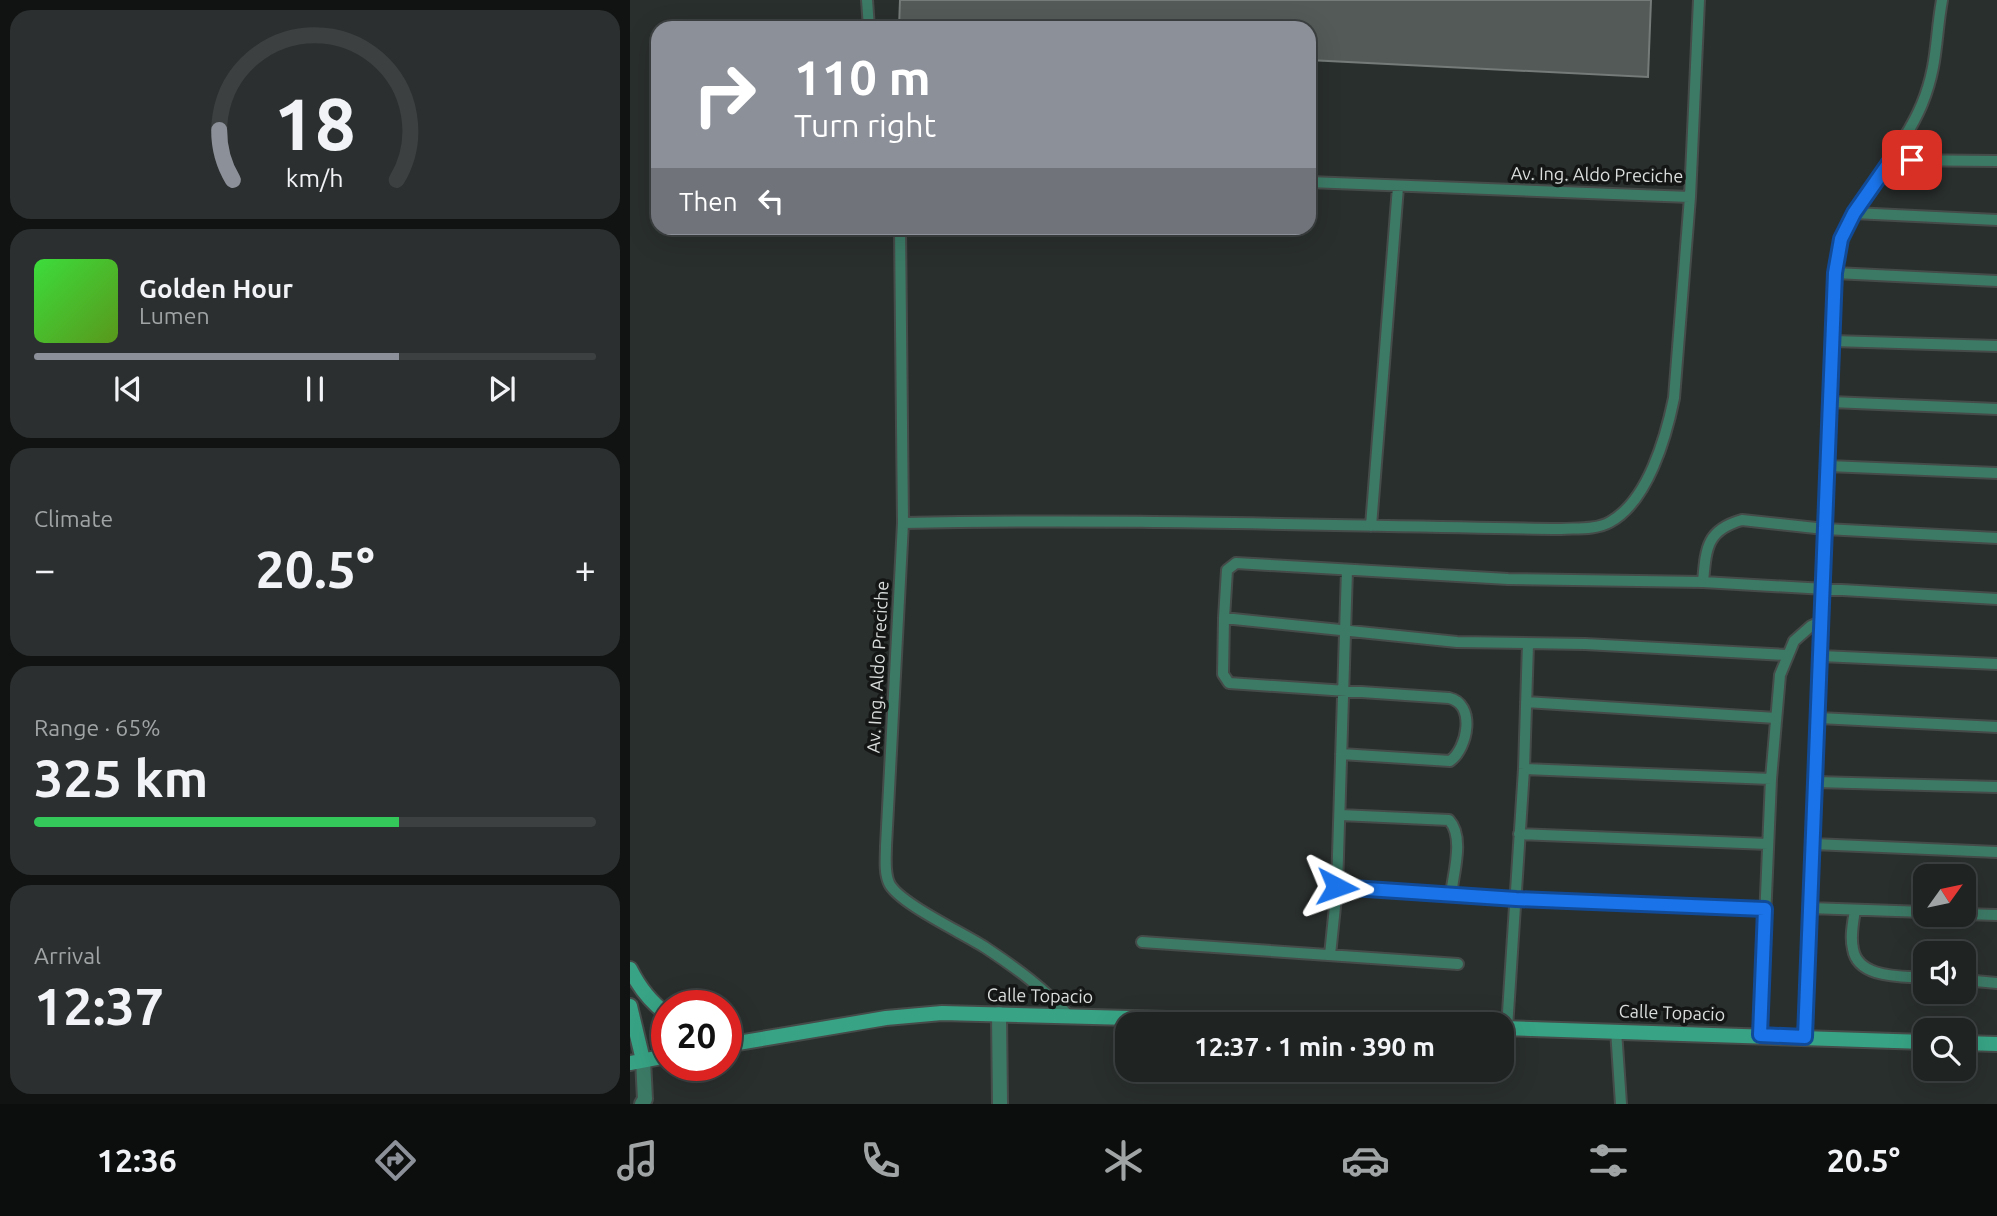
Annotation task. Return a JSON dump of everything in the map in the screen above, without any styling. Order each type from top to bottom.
[{"type":"street","points":[[630,969],[651,1000]]},
{"type":"street","points":[[630,1006],[636,1062],[645,1099],[642,1104]]},
{"type":"street","name":"Calle Topacio","points":[[742,1041],[886,1018],[942,1013],[1115,1017]]},
{"type":"street","points":[[999,1014],[1000,1104]]},
{"type":"street","name":"Calle Topacio","points":[[1514,1028],[1913,1042]]},
{"type":"street","points":[[1976,1043],[1997,1044]]},
{"type":"lane","points":[[867,0],[868,21]]},
{"type":"lane","name":"Av. Ing. Aldo Preciche","points":[[1316,182],[1690,197],[1699,0]]},
{"type":"lane","points":[[1805,1037],[1835,273],[1841,239],[1854,213],[1902,144],[1921,105],[1934,71],[1942,0]]},
{"type":"lane","points":[[1891,160],[1997,161]]},
{"type":"lane","points":[[1371,526],[1398,187]]},
{"type":"lane","points":[[903,523],[1060,520],[1561,529],[1608,524],[1622,513],[1636,496],[1658,457],[1674,398],[1690,197]]},
{"type":"lane","points":[[1854,213],[1997,220]]},
{"type":"lane","name":"Av. Ing. Aldo Preciche","points":[[900,235],[903,523],[886,846],[889,883],[901,897],[985,947],[1030,979],[1069,1016]]},
{"type":"lane","points":[[1835,273],[1997,281]]},
{"type":"lane","points":[[1833,341],[1997,346]]},
{"type":"lane","points":[[1831,402],[1997,410]]},
{"type":"lane","points":[[1828,466],[1997,473]]},
{"type":"lane","points":[[1703,582],[1706,548],[1717,531],[1742,520],[1825,530],[1997,538]]},
{"type":"lane","points":[[1341,754],[1450,761],[1461,748],[1466,725],[1462,705],[1456,699],[1229,683],[1223,674],[1224,618],[1227,570],[1236,563],[1508,579],[1703,582],[1997,599]]},
{"type":"lane","points":[[1330,955],[1337,887],[1347,570]]},
{"type":"lane","points":[[1224,618],[1457,642],[1586,644],[1787,655]]},
{"type":"lane","points":[[1760,1035],[1771,779],[1780,675],[1787,655],[1801,633],[1822,621]]},
{"type":"lane","points":[[1505,1012],[1524,769],[1528,644]]},
{"type":"lane","points":[[1821,656],[1997,664]]},
{"type":"lane","points":[[1526,702],[1776,718]]},
{"type":"lane","points":[[1819,718],[1997,727]]},
{"type":"lane","points":[[1524,769],[1771,779]]},
{"type":"lane","points":[[1816,782],[1997,787]]},
{"type":"lane","points":[[1340,815],[1449,820],[1455,826],[1457,840],[1451,895]]},
{"type":"lane","points":[[1519,834],[1768,844]]},
{"type":"lane","points":[[1813,844],[1997,852]]},
{"type":"lane","points":[[1337,887],[1516,899],[1765,909]]},
{"type":"lane","points":[[1810,908],[1913,912]]},
{"type":"lane","points":[[1854,910],[1852,940],[1857,961],[1865,968],[1877,972],[1913,976]]},
{"type":"lane","points":[[1976,914],[1997,915]]},
{"type":"lane","points":[[1142,942],[1458,964]]},
{"type":"lane","points":[[1976,982],[1997,983]]},
{"type":"lane","points":[[1616,1030],[1621,1104]]},
{"type":"building","points":[[900,0],[1651,0],[1648,77],[1316,60],[1316,21],[899,21]]},
{"type":"route","points":[[1337,887],[1516,899],[1765,909],[1760,1035],[1805,1037],[1835,273],[1841,239],[1871,188],[1891,160],[1912,160]]}]
